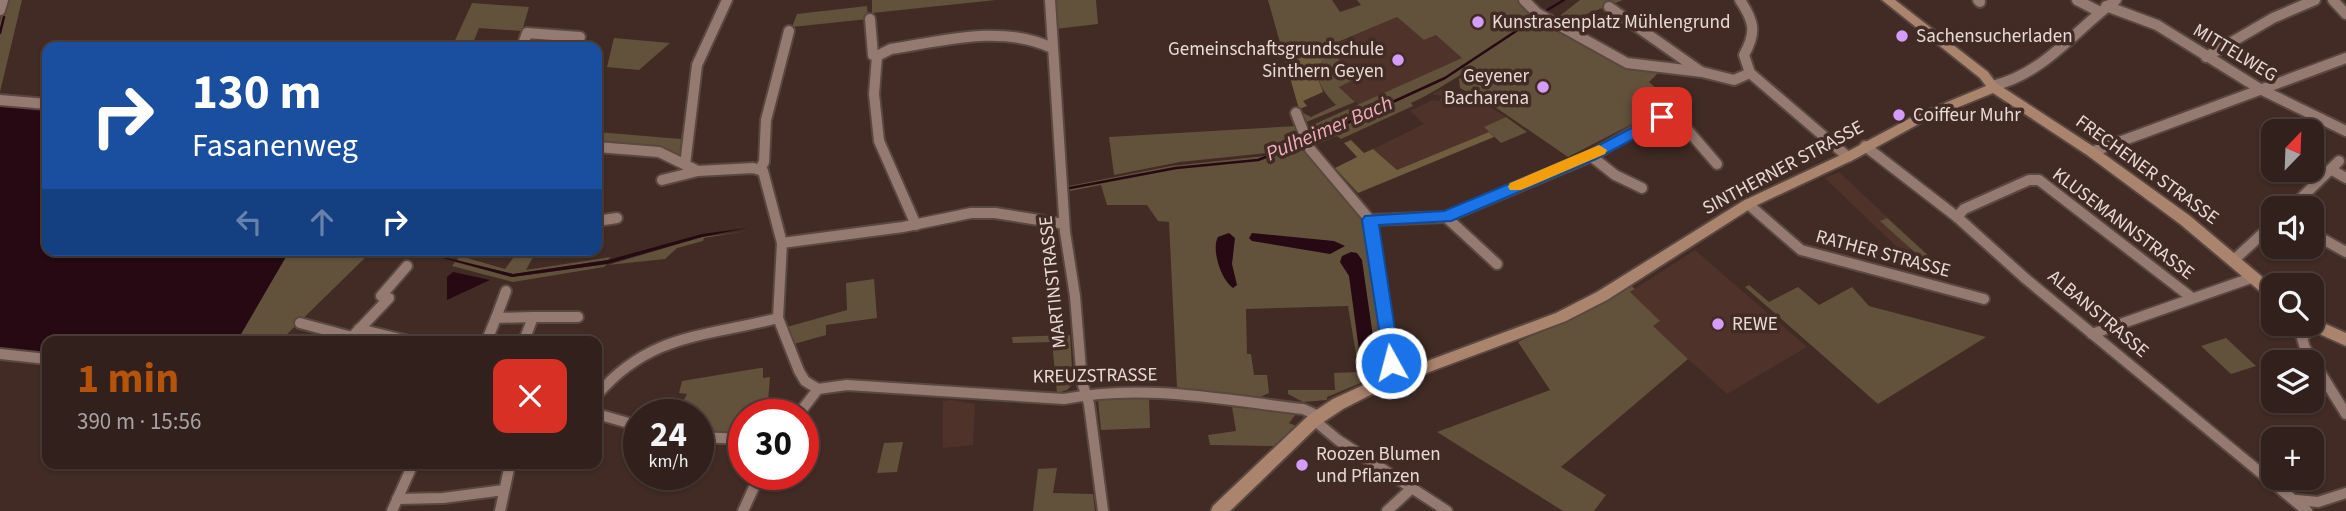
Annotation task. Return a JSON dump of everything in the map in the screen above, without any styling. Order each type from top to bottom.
[{"type":"street","points":[[0,10],[3,0]]},
{"type":"street","points":[[685,165],[697,65],[727,0]]},
{"type":"street","name":"MARTINSTRASSE","points":[[1050,0],[1064,224],[1103,511]]},
{"type":"street","points":[[1524,0],[1541,15],[1627,63],[1702,72],[1734,80],[1750,73]]},
{"type":"street","points":[[1740,0],[1754,21],[1755,37],[1744,55],[1750,73],[1848,158]]},
{"type":"street","name":"FRECHENER STRASSE","points":[[1888,0],[1984,75],[1992,86],[2092,152],[2235,259],[2261,283]]},
{"type":"street","name":"MITTELWEG","points":[[2077,0],[2157,25],[2260,89],[2346,131]]},
{"type":"street","name":"SINTHERNER STRASSE","points":[[1219,511],[1317,418],[1349,398],[1561,317],[1602,296],[1748,204],[1848,158],[1864,146],[1920,118],[1981,94],[1992,86],[2004,85],[2059,51],[2102,9],[2116,0]]},
{"type":"street","points":[[2206,57],[2254,32],[2287,9],[2315,0]]},
{"type":"street","points":[[2333,0],[2346,14]]},
{"type":"street","points":[[1609,7],[1702,72]]},
{"type":"street","points":[[870,19],[875,58],[879,141],[916,225]]},
{"type":"street","points":[[760,169],[764,162],[766,120],[789,31]]},
{"type":"street","points":[[524,42],[527,33],[580,37]]},
{"type":"street","points":[[875,58],[891,48],[1009,35],[1052,45]]},
{"type":"street","points":[[2092,152],[2346,58]]},
{"type":"street","points":[[0,100],[42,104]]},
{"type":"street","points":[[1296,113],[1310,149],[1370,220],[1391,363],[1398,378]]},
{"type":"street","points":[[1370,220],[1446,217],[1591,156],[1652,121],[1673,113],[1717,164]]},
{"type":"street","points":[[602,146],[659,152],[698,171]]},
{"type":"street","name":"ALBANSTRASSE","points":[[1864,146],[1957,217],[2092,334],[2307,511]]},
{"type":"street","points":[[1591,156],[1615,175],[1642,188]]},
{"type":"street","points":[[2304,196],[2339,161]]},
{"type":"street","points":[[662,180],[698,171],[760,169]]},
{"type":"street","points":[[760,169],[766,178],[782,243],[778,318],[799,371],[805,381],[818,389],[810,399]]},
{"type":"street","points":[[2332,170],[2346,178]]},
{"type":"street","name":"KLUSEMANNSTRASSE","points":[[1957,217],[1964,209],[1975,204],[2029,180],[2039,180],[2192,298]]},
{"type":"street","name":"RATHER STRASSE","points":[[1748,204],[1801,250],[1984,299]]},
{"type":"street","points":[[782,243],[916,225],[984,212],[1064,224]]},
{"type":"street","points":[[1446,217],[1497,264]]},
{"type":"street","points":[[602,220],[617,218]]},
{"type":"street","points":[[2235,259],[2261,235]]},
{"type":"street","points":[[2324,240],[2346,252]]},
{"type":"street","points":[[353,336],[389,298],[381,296],[407,266]]},
{"type":"street","points":[[2092,334],[2255,277]]},
{"type":"street","points":[[488,336],[506,291]]},
{"type":"street","points":[[526,336],[533,317]]},
{"type":"street","points":[[496,318],[578,317]]},
{"type":"street","points":[[602,389],[624,363],[687,335],[730,330],[778,318]]},
{"type":"street","points":[[300,323],[348,336]]},
{"type":"street","points":[[359,329],[376,336]]},
{"type":"street","points":[[2324,330],[2346,340]]},
{"type":"street","points":[[2304,336],[2305,348],[2346,414]]},
{"type":"street","points":[[0,354],[42,358]]},
{"type":"street","name":"KREUZSTRASSE","points":[[818,389],[847,385],[1064,399],[1085,393],[1160,393],[1303,409],[1447,511]]},
{"type":"street","points":[[602,415],[623,421]]},
{"type":"street","points":[[394,505],[411,469]]},
{"type":"street","points":[[500,511],[509,469]]},
{"type":"street","points":[[1387,511],[1412,488]]},
{"type":"street","points":[[743,511],[753,490]]},
{"type":"street","points":[[394,505],[505,491]]},
{"type":"street","points":[[2293,499],[2318,502],[2346,493]]},
{"type":"shaded area","points":[[5,0],[22,0],[0,92],[0,21]]},
{"type":"shaded area","points":[[872,0],[996,0],[872,13]]},
{"type":"shaded area","points":[[1053,0],[1096,0],[1098,24],[1055,29]]},
{"type":"shaded area","points":[[1268,0],[1332,0],[1340,12],[1361,5],[1357,0],[1521,0],[1630,66],[1659,72],[1649,82],[1673,103],[1568,157],[1498,109],[1460,88],[1459,79],[1471,71],[1460,64],[1467,71],[1411,103],[1413,106],[1341,139],[1337,136],[1313,146],[1305,130],[1308,127],[1462,58],[1436,35],[1424,40],[1397,17],[1326,47],[1357,78],[1339,87],[1355,102],[1304,123],[1303,113],[1311,117],[1336,105],[1319,79],[1326,48],[1286,64]]},
{"type":"shaded area","points":[[1580,0],[1623,0],[1561,24],[1546,15],[1561,15]]},
{"type":"shaded area","points":[[472,3],[529,7],[522,31],[479,28],[473,42],[454,42]]},
{"type":"shaded area","points":[[867,6],[868,19],[792,27],[797,14]]},
{"type":"shaded area","name":"Gemeinschaftsgrundschule Sinthern Geyen","points":[[1397,17],[1424,40],[1436,35],[1463,58],[1359,105],[1339,87],[1357,78],[1326,48]]},
{"type":"shaded area","points":[[614,38],[670,43],[639,70],[607,67]]},
{"type":"shaded area","points":[[1326,48],[1317,76],[1323,92],[1303,101],[1307,106],[1299,109],[1286,64]]},
{"type":"shaded area","points":[[1444,88],[1482,102],[1506,117],[1485,127],[1489,132],[1397,170],[1373,149],[1424,124],[1410,111],[1432,100],[1439,101],[1442,96],[1432,94]]},
{"type":"shaded area","points":[[0,104],[42,107],[42,256],[287,256],[240,336],[42,336],[42,355],[0,350]]},
{"type":"shaded area","points":[[1506,117],[1527,132],[1501,143],[1484,127]]},
{"type":"shaded area","points":[[683,125],[681,155],[678,156],[657,147],[602,142],[602,132],[681,139]]},
{"type":"shaded area","points":[[1297,126],[1299,134],[1267,153],[1180,162],[1114,175],[1109,137]]},
{"type":"shaded area","points":[[1489,132],[1494,137],[1358,193],[1335,168],[1357,157],[1344,143],[1351,140],[1364,153],[1373,149],[1397,170]]},
{"type":"shaded area","points":[[1300,138],[1362,215],[1373,253],[1387,372],[1327,397],[1327,400],[1303,402],[1288,394],[1288,390],[1335,390],[1334,373],[1359,372],[1348,306],[1246,309],[1247,354],[1251,354],[1254,375],[1267,375],[1269,393],[1260,397],[1177,388],[1169,222],[1158,221],[1147,205],[1107,205],[1101,185],[1070,191],[1069,186],[1171,166],[1265,156]]},
{"type":"shaded area","points":[[1839,172],[1945,271],[1939,274],[1911,249],[1902,252],[1825,178]]},
{"type":"shaded area","points":[[0,197],[42,244],[42,256],[367,256],[285,336],[55,336]]},
{"type":"shaded area","points":[[1887,218],[1945,271],[1939,274],[1880,221]]},
{"type":"shaded area","points":[[747,228],[702,237],[607,264],[512,277],[436,256],[513,274],[608,260],[702,234]]},
{"type":"shaded area","points":[[746,231],[704,238],[703,241],[677,248],[665,259],[608,265],[702,237]]},
{"type":"shaded area","points":[[1229,233],[1235,238],[1232,264],[1237,285],[1233,288],[1221,272],[1216,249],[1218,237]]},
{"type":"shaded area","points":[[1252,233],[1334,241],[1345,246],[1330,254],[1252,241],[1249,238]]},
{"type":"shaded area","name":"REWE","points":[[1695,250],[1807,347],[1727,394],[1652,326],[1660,322],[1630,292]]},
{"type":"shaded area","points":[[1351,252],[1357,253],[1362,260],[1375,351],[1370,354],[1359,350],[1349,276],[1340,262],[1342,256]]},
{"type":"shaded area","points":[[460,256],[505,269],[515,256],[534,256],[526,270],[611,257],[608,260],[513,274],[457,260]]},
{"type":"shaded area","points":[[455,262],[512,277],[607,264],[604,267],[513,282],[452,266]]},
{"type":"shaded area","points":[[453,272],[490,280],[447,300],[447,277]]},
{"type":"shaded area","points":[[874,279],[877,318],[826,325],[826,335],[794,344],[787,327],[847,310],[846,283]]},
{"type":"shaded area","points":[[1629,284],[1635,289],[1630,292],[1660,321],[1653,326],[1688,359],[1561,467],[1606,495],[1594,511],[1563,511],[1437,432],[1550,390],[1518,342],[1572,317]]},
{"type":"shaded area","points":[[1749,285],[1769,302],[1798,287],[1819,305],[1852,287],[1869,306],[1986,337],[1878,404],[1745,287]]},
{"type":"shaded area","points":[[1070,335],[1073,384],[1067,390],[1057,393],[1052,342],[1013,343],[1012,337]]},
{"type":"shaded area","points":[[2226,338],[2256,366],[2231,374],[2201,346]]},
{"type":"shaded area","points":[[763,368],[763,378],[770,377],[768,399],[728,399],[728,434],[714,434],[714,399],[684,399],[687,394],[679,393],[682,381]]},
{"type":"shaded area","points":[[1149,398],[1150,428],[1101,430],[1098,400]]},
{"type":"shaded area","points":[[943,401],[975,404],[973,445],[943,448]]},
{"type":"shaded area","points":[[1232,407],[1296,414],[1289,423],[1296,426],[1275,446],[1210,445],[1208,435],[1236,431]]},
{"type":"shaded area","points":[[903,442],[897,472],[877,473],[884,443]]},
{"type":"shaded area","points":[[1057,468],[1053,493],[1093,494],[1095,511],[1033,511],[1038,469]]},
{"type":"waterway","name":"Pulheimer Bach","points":[[1544,12],[1564,0]]},
{"type":"waterway","points":[[0,33],[4,17]]},
{"type":"waterway","name":"Pulheimer Bach","points":[[1312,139],[1445,78],[1536,18]]},
{"type":"waterway","name":"Pulheimer Bach","points":[[1070,188],[1176,168],[1258,160],[1305,142]]},
{"type":"slow traffic","points":[[1515,187],[1591,156],[1599,150]]},
{"type":"place","name":"Kunstrasenplatz Mühlengrund","points":[[1478,22]]},
{"type":"place","name":"Sachensucherladen","points":[[1902,36]]},
{"type":"place","name":"Gemeinschaftsgrundschule Sinthern Geyen","points":[[1398,60]]},
{"type":"place","name":"Geyener Bacharena","points":[[1543,87]]},
{"type":"place","name":"Coiffeur Muhr","points":[[1899,115]]},
{"type":"place","name":"REWE","points":[[1718,324]]},
{"type":"place","name":"Roozen Blumen und Pflanzen","points":[[1302,465]]},
{"type":"route","points":[[1391,363],[1380,272],[1370,220],[1446,217],[1591,156],[1662,117]]}]
